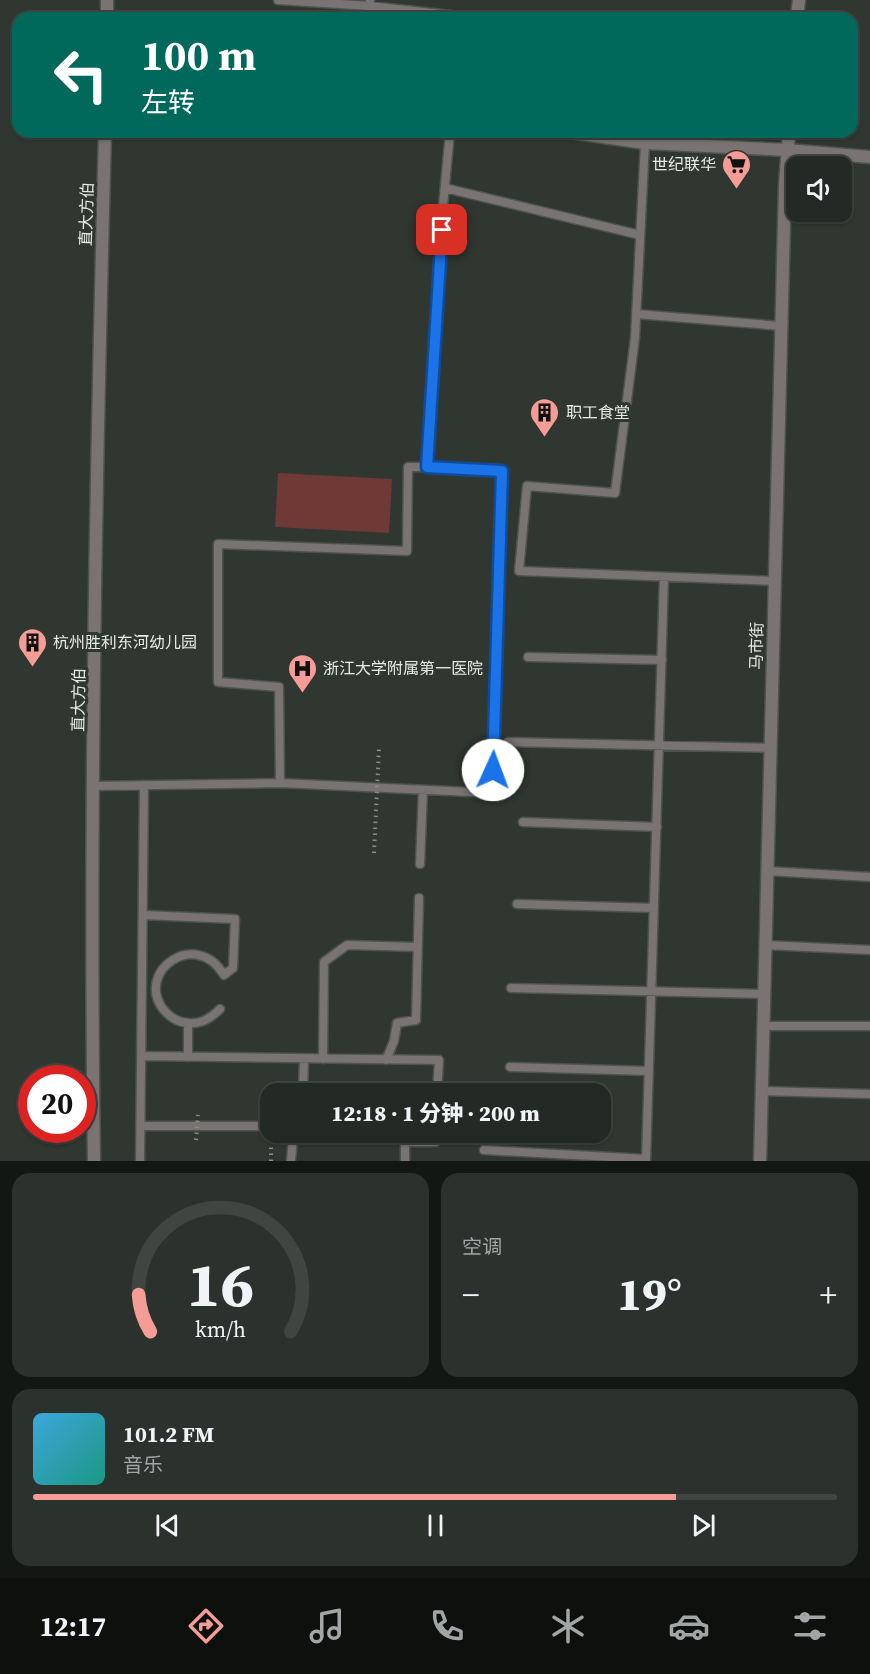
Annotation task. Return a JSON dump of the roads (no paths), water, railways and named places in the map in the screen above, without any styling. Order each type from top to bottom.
[{"type":"street","name":"直大方伯","points":[[94,1161],[91,971],[99,370],[105,138]]},
{"type":"street","points":[[611,138],[645,143],[787,150],[870,157]]},
{"type":"street","name":"马市街","points":[[760,1161],[781,326],[788,138]]},
{"type":"lane","points":[[278,0],[370,3],[434,12]]},
{"type":"lane","points":[[427,467],[449,138]]},
{"type":"lane","points":[[645,143],[635,338],[615,493],[527,486],[519,571],[775,581]]},
{"type":"lane","points":[[445,188],[640,235]]},
{"type":"lane","points":[[636,314],[781,326]]},
{"type":"lane","points":[[93,786],[279,783],[492,793],[502,471],[408,467],[407,551],[218,544],[218,682],[279,687],[279,783]]},
{"type":"lane","points":[[484,1150],[646,1160],[664,577]]},
{"type":"lane","points":[[528,657],[662,660]]},
{"type":"lane","points":[[508,742],[770,748]]},
{"type":"lane","points":[[140,1161],[144,785]]},
{"type":"lane","points":[[420,864],[423,790]]},
{"type":"lane","points":[[523,822],[657,827]]},
{"type":"lane","points":[[767,870],[870,877]]},
{"type":"lane","points":[[386,1060],[398,1023],[416,1020],[419,898]]},
{"type":"lane","points":[[517,904],[654,908]]},
{"type":"lane","points":[[143,915],[235,919],[233,968],[224,975],[218,965],[209,958],[199,954],[187,954],[167,963],[160,972],[157,982],[160,1005],[167,1014],[177,1020],[188,1023],[200,1022],[211,1018],[220,1009]]},
{"type":"lane","points":[[323,1059],[324,962],[347,945],[417,947]]},
{"type":"lane","points":[[765,945],[870,950]]},
{"type":"lane","points":[[511,988],[764,994]]},
{"type":"lane","points":[[142,994],[157,994]]},
{"type":"lane","points":[[188,1023],[188,1057]]},
{"type":"lane","points":[[763,1026],[870,1026]]},
{"type":"lane","points":[[141,1056],[439,1060],[438,1083]]},
{"type":"lane","points":[[303,1083],[304,1059]]},
{"type":"lane","points":[[510,1067],[649,1071]]},
{"type":"lane","points":[[762,1091],[870,1094]]},
{"type":"lane","points":[[141,1126],[260,1126]]},
{"type":"lane","points":[[291,1161],[292,1143]]},
{"type":"lane","points":[[405,1143],[405,1161]]},
{"type":"place","name":"世纪联华","points":[[737,190]]},
{"type":"place","name":"职工食堂","points":[[545,438]]},
{"type":"place","name":"杭州胜利东河幼儿园","points":[[32,668]]},
{"type":"place","name":"浙江大学附属第一医院","points":[[302,694]]}]
